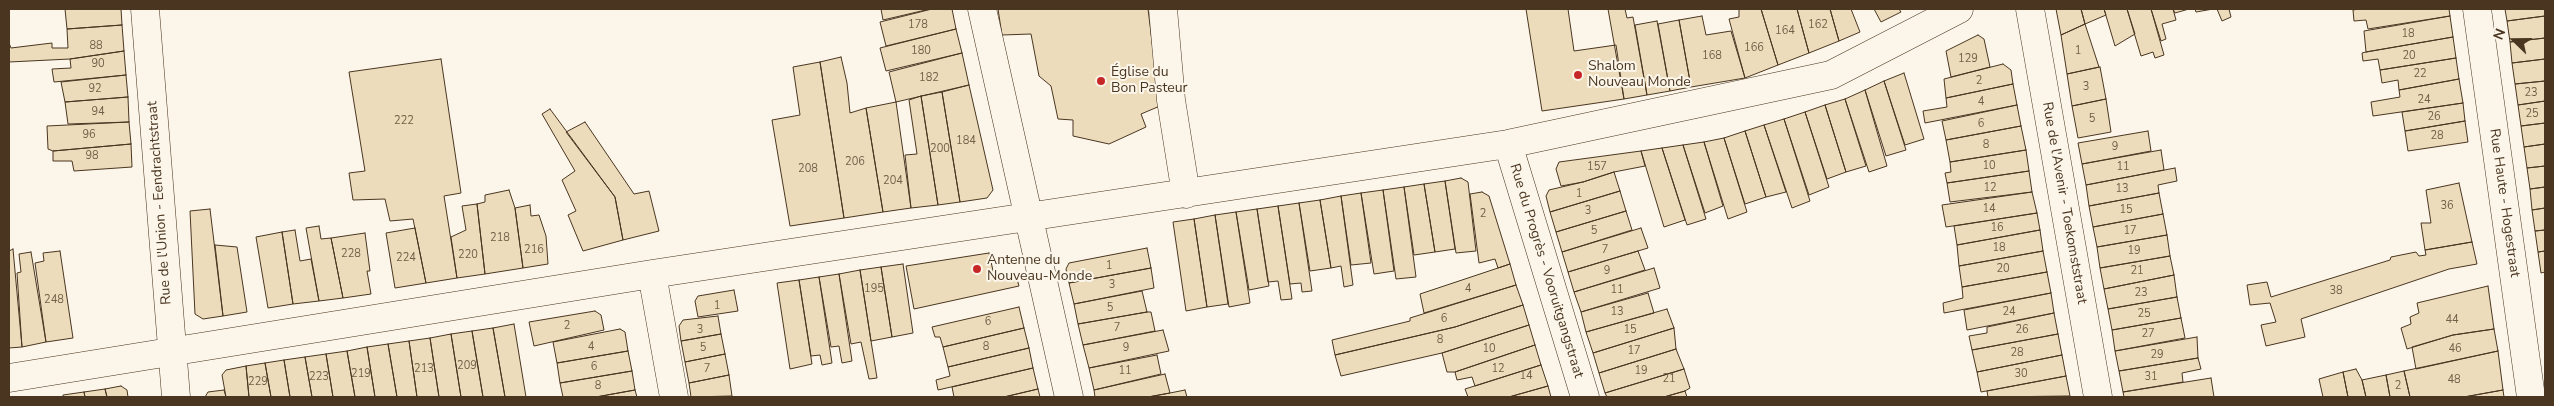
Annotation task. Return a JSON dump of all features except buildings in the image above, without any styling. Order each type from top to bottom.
[{"type":"street","name":"Rue de l'Union - Eendrachtstraat","points":[[145,9],[176,397]]},
{"type":"street","points":[[982,9],[1069,397]]},
{"type":"street","points":[[1163,9],[1171,100],[1186,194]]},
{"type":"street","points":[[9,378],[1029,215],[1186,194],[1508,144],[1831,75],[1959,9]]},
{"type":"street","name":"Rue de l'Avenir - Toekomststraat","points":[[2030,9],[2098,397]]},
{"type":"street","name":"Rue Haute - Hogestraat","points":[[2477,9],[2531,397]]},
{"type":"street","name":"Rue du Progrès - Vooruitgangstraat","points":[[1508,144],[1585,397]]},
{"type":"street","points":[[652,274],[674,397]]},
{"type":"place","name":"Shalom Nouveau Monde","points":[[1578,75]]},
{"type":"place","name":"Église du Bon Pasteur","points":[[1101,81]]},
{"type":"place","name":"Antenne du Nouveau-Monde","points":[[977,269]]}]
